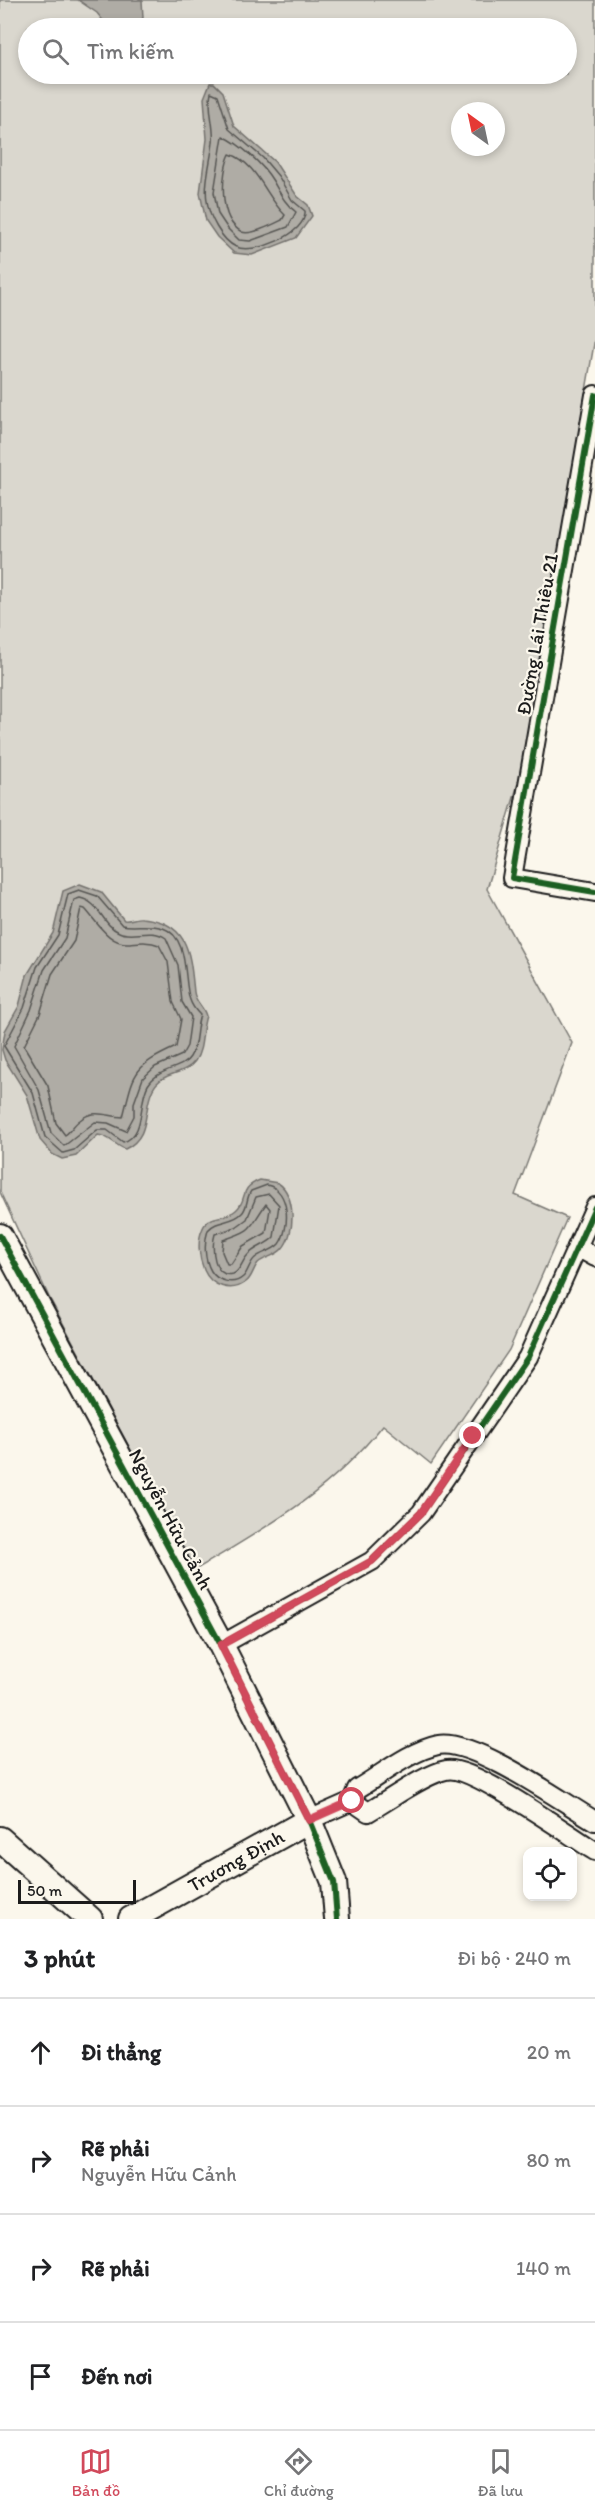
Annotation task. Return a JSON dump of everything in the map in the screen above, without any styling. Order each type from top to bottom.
[{"type":"street","name":"Đường Lái Thiêu 21","points":[[595,395],[512,878],[595,892]]},
{"type":"street","points":[[221,1645],[372,1561],[421,1513],[528,1356],[595,1207]]},
{"type":"street","name":"Nguyễn Hữu Cảnh","points":[[0,1236],[221,1645],[309,1820],[334,1882],[339,1918]]},
{"type":"street","points":[[578,1247],[595,1257]]},
{"type":"street","points":[[309,1820],[352,1801],[357,1789],[427,1748],[453,1745],[465,1748],[516,1773],[595,1821]]},
{"type":"street","points":[[352,1801],[368,1812],[436,1774],[455,1769],[480,1778],[595,1851]]},
{"type":"street","name":"Trương Định","points":[[131,1919],[309,1820]]},
{"type":"street","points":[[0,1839],[90,1919]]},
{"type":"shaded area","points":[[0,0],[595,0],[595,338],[520,777],[487,889],[572,1043],[515,1195],[567,1218],[509,1350],[431,1464],[383,1425],[363,1449],[319,1489],[272,1523],[195,1570],[49,1297],[0,1192]]},
{"type":"water","points":[[78,0],[142,0],[143,18],[101,18]]},
{"type":"water","points":[[210,84],[215,84],[223,92],[234,126],[275,162],[297,196],[308,205],[312,216],[296,238],[252,255],[234,253],[217,237],[206,221],[200,193],[207,139],[204,98]]},
{"type":"water","points":[[80,884],[101,892],[124,920],[140,918],[158,921],[178,933],[188,953],[195,996],[206,1016],[198,1056],[190,1066],[157,1083],[150,1097],[143,1130],[134,1144],[125,1149],[106,1137],[98,1135],[76,1156],[62,1159],[52,1154],[40,1140],[27,1095],[5,1060],[2,1050],[5,1031],[19,1006],[27,975],[53,933],[63,891]]},
{"type":"water","points":[[260,1180],[278,1183],[284,1188],[291,1205],[290,1234],[282,1249],[258,1263],[246,1282],[228,1288],[217,1284],[207,1276],[200,1255],[200,1235],[208,1221],[236,1210],[248,1187]]},
{"type":"cycle path","points":[[595,395],[512,878],[595,892]]},
{"type":"cycle path","points":[[221,1645],[372,1561],[421,1513],[528,1357],[595,1207]]},
{"type":"cycle path","points":[[0,1236],[221,1645],[309,1820],[334,1882],[337,1919]]},
{"type":"route","points":[[352,1801],[309,1820],[221,1645],[372,1561],[421,1513],[473,1436]]}]
